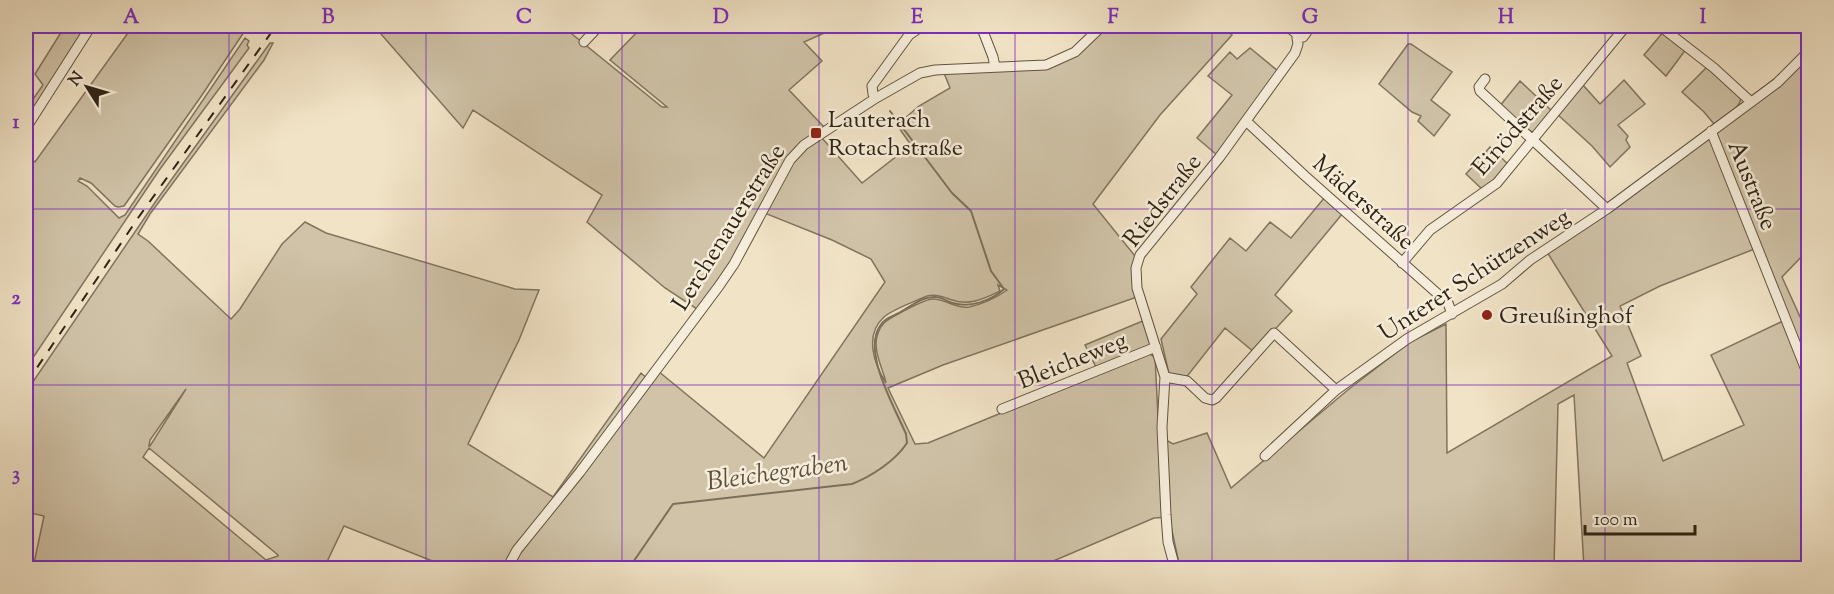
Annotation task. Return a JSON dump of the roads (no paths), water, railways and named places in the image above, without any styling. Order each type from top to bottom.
[{"type":"street","points":[[26,128],[91,26]]},
{"type":"street","points":[[584,42],[599,26]]},
{"type":"street","points":[[876,98],[872,86],[909,34],[922,26]]},
{"type":"street","points":[[981,26],[995,67]]},
{"type":"street","name":"Lerchenauerstraße","points":[[510,568],[517,550],[580,472],[734,264],[790,160],[804,145],[876,98],[920,74],[935,70],[1038,66],[1065,58],[1088,41],[1102,26]]},
{"type":"street","points":[[1287,26],[1297,34],[1298,38]]},
{"type":"street","name":"Riedstraße","points":[[1175,568],[1168,542],[1166,515],[1162,427],[1165,377],[1137,288],[1136,267],[1140,255],[1219,158],[1295,53],[1298,38],[1303,37],[1311,26]]},
{"type":"street","name":"Einödstraße","points":[[1402,263],[1430,230],[1497,183],[1626,26]]},
{"type":"street","name":"Austraße","points":[[1660,26],[1714,68],[1750,101],[1711,131],[1809,375]]},
{"type":"street","points":[[1750,101],[1777,83],[1809,52]]},
{"type":"street","points":[[1485,79],[1479,87],[1480,91],[1607,209]]},
{"type":"street","name":"Mäderstraße","points":[[1246,121],[1448,303],[1452,314]]},
{"type":"street","name":"Unterer Schützenweg","points":[[1265,456],[1336,390],[1407,339],[1503,284],[1530,260],[1607,209],[1711,131]]},
{"type":"street","points":[[1165,377],[1187,381],[1205,398],[1212,400],[1274,333],[1336,390]]},
{"type":"street","name":"Bleicheweg","points":[[1002,409],[1156,347]]},
{"type":"waterway","name":"Bleichegraben","points":[[629,568],[673,504],[852,484],[882,467],[907,443],[906,434],[877,365],[875,337],[880,326],[888,318],[926,298],[938,297],[966,305],[987,300],[1004,289],[991,271],[971,211],[952,193],[890,111]]},
{"type":"railway","points":[[26,384],[138,218],[276,26]]},
{"type":"place","name":"Lauterach Rotachstraße","points":[[816,133]]},
{"type":"place","name":"Greußinghof","points":[[1487,315]]}]
